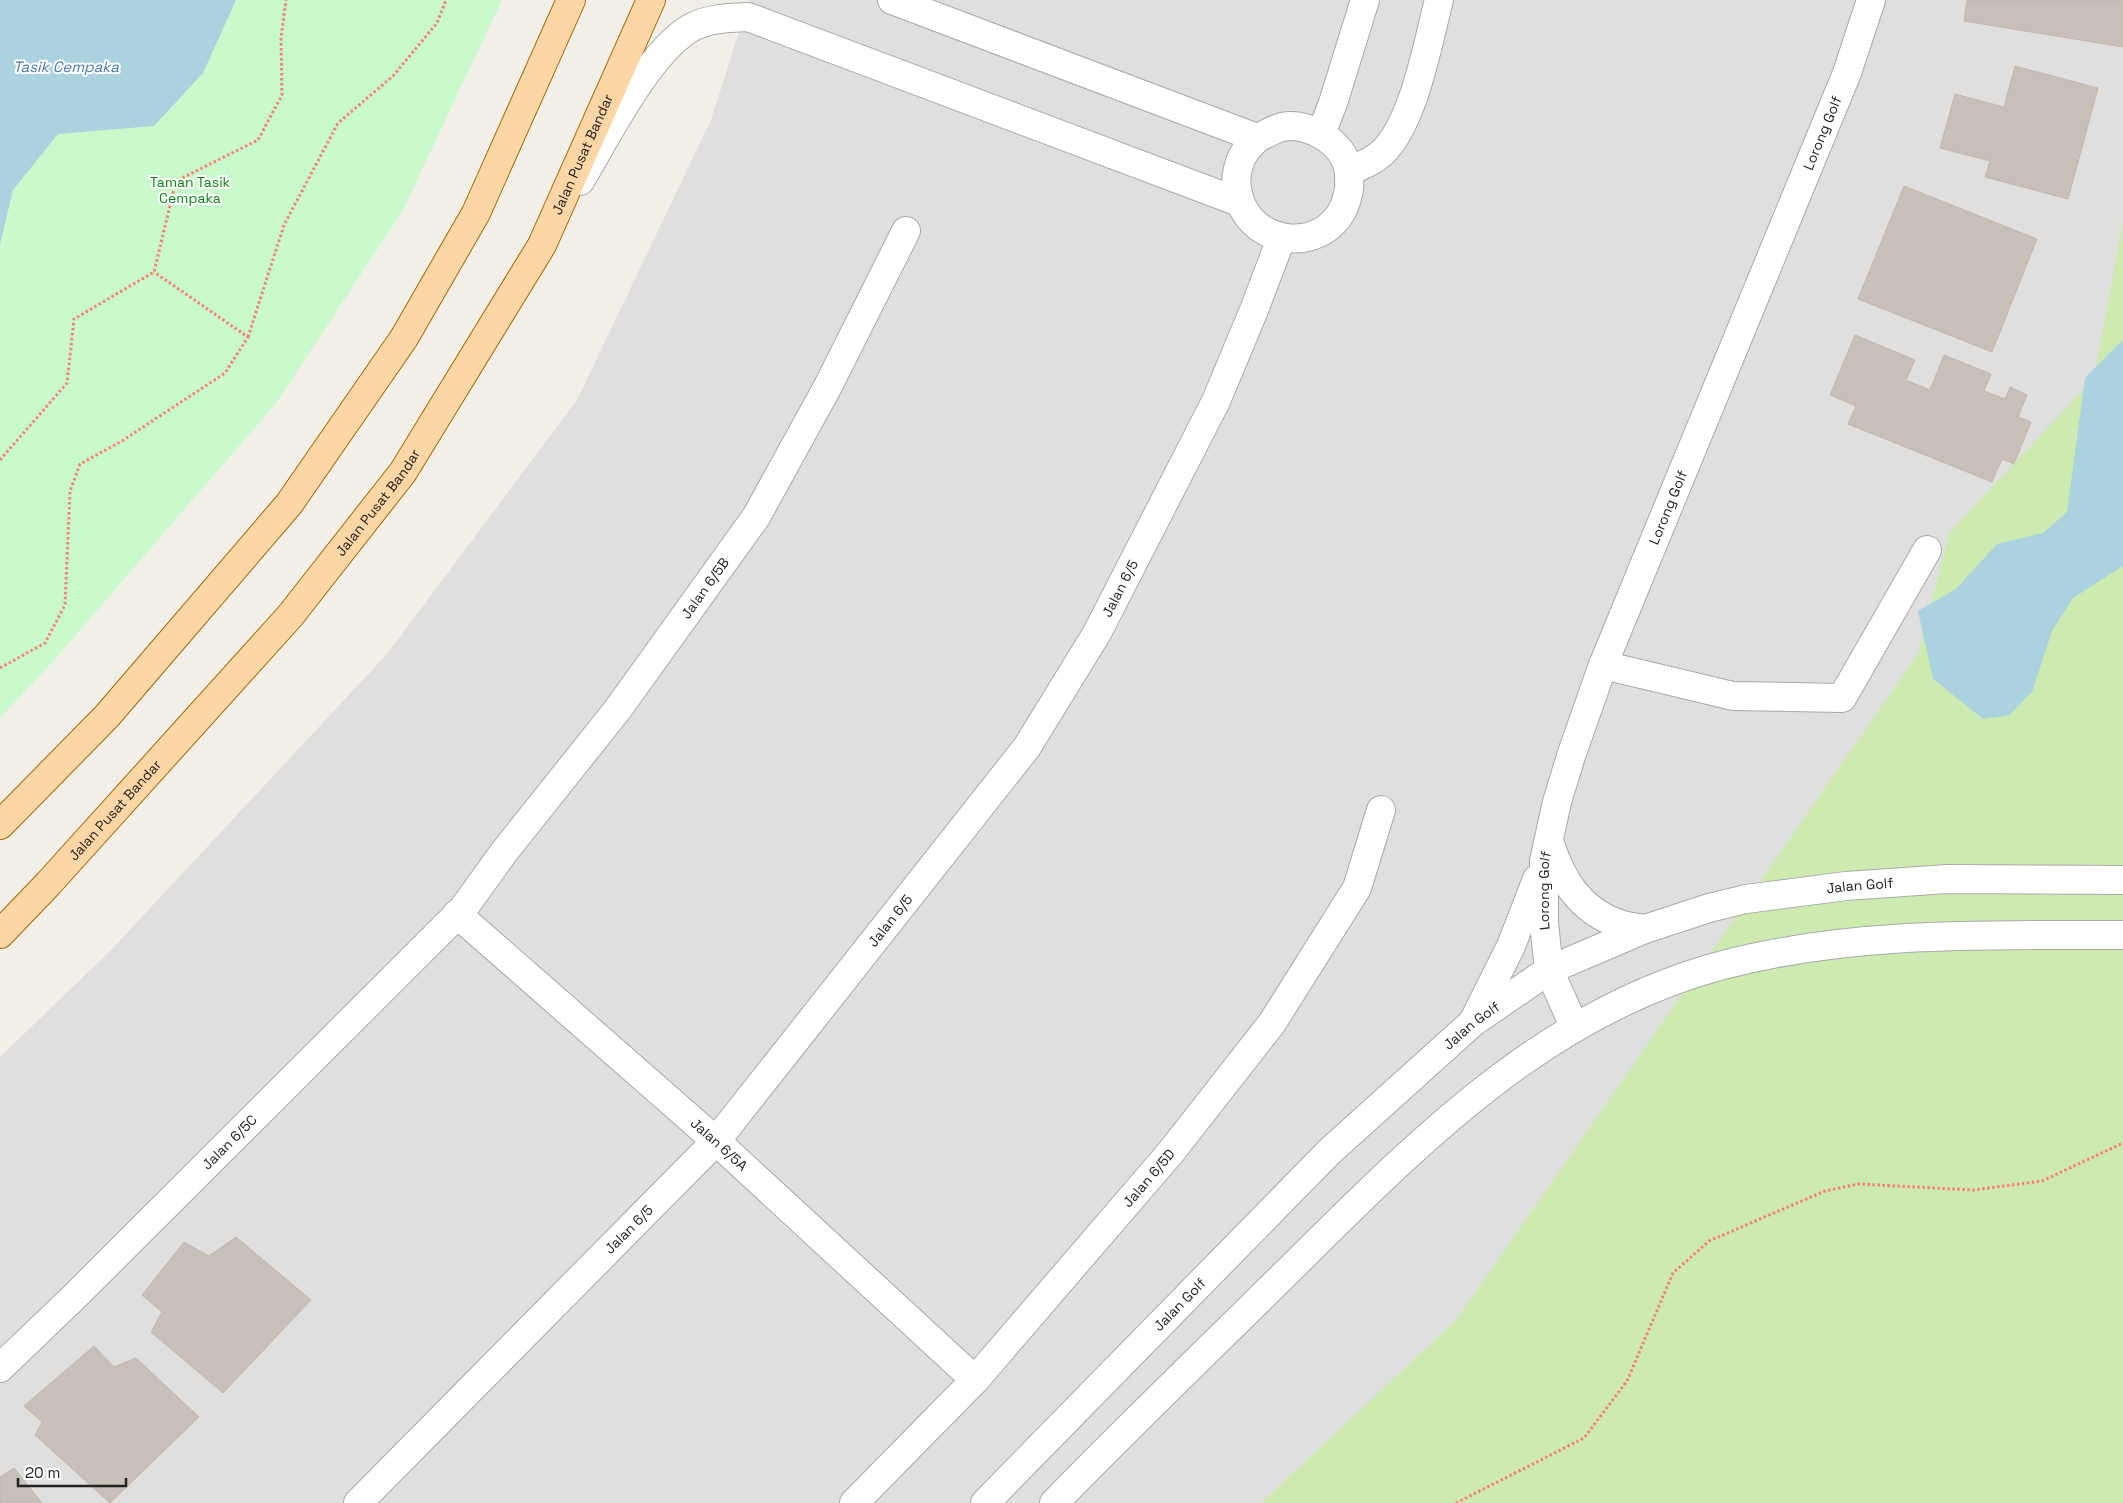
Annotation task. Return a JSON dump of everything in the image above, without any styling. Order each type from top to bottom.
[{"type":"main road","points":[[0,825],[107,716],[295,496],[404,338],[476,213],[571,0]]},
{"type":"main road","name":"Jalan Pusat Bandar","points":[[0,934],[55,877],[296,609],[403,472],[542,245],[651,0]]},
{"type":"street","points":[[892,0],[1258,138]]},
{"type":"street","points":[[1321,134],[1333,103],[1365,0]]},
{"type":"street","points":[[1348,171],[1368,164],[1383,152],[1397,133],[1416,89],[1440,0]]},
{"type":"street","name":"Lorong Golf","points":[[1574,1026],[1549,970],[1544,923],[1546,851],[1571,756],[1603,665],[1847,73],[1871,0]]},
{"type":"street","points":[[542,245],[640,82],[664,49],[689,29],[715,19],[748,17],[1238,202]]},
{"type":"street","points":[[1300,126],[1321,134],[1341,153],[1348,171],[1349,193],[1344,208],[1334,222],[1321,233],[1306,238],[1281,239],[1257,228],[1243,212],[1238,202],[1235,180],[1244,153],[1258,138],[1282,127],[1300,126]]},
{"type":"street","name":"Jalan 6/5B","points":[[457,914],[504,852],[618,710],[756,517],[827,388],[906,231]]},
{"type":"street","name":"Jalan 6/5","points":[[358,1503],[716,1141],[1032,739],[1097,633],[1216,402],[1281,239]]},
{"type":"street","points":[[1603,665],[1733,696],[1842,698],[1927,550]]},
{"type":"street","name":"Jalan 6/5D","points":[[854,1503],[974,1380],[1171,1152],[1272,1023],[1358,888],[1381,810]]},
{"type":"street","points":[[1546,851],[1572,892],[1592,910],[1619,924],[1645,929]]},
{"type":"street","points":[[1472,1023],[1511,946],[1546,851]]},
{"type":"street","name":"Jalan Golf","points":[[985,1503],[1329,1152],[1472,1023],[1549,970],[1645,929],[1709,908],[1746,899],[1846,886],[1947,879],[2123,880]]},
{"type":"street","name":"Jalan 6/5A","points":[[457,914],[716,1141],[974,1380]]},
{"type":"street","name":"Jalan 6/5C","points":[[0,1368],[73,1298],[457,914]]},
{"type":"street","points":[[1054,1503],[1408,1153],[1494,1080],[1574,1026],[1646,993],[1688,977],[1725,964],[1778,953],[1930,936],[2123,935]]},
{"type":"path","points":[[0,460],[67,383],[74,319],[154,272],[176,182],[258,140],[282,94],[282,38],[286,0]]},
{"type":"path","points":[[0,668],[45,643],[65,604],[70,491],[80,464],[122,441],[225,373],[248,337],[284,225],[338,123],[393,76],[437,23],[446,0]]},
{"type":"path","points":[[154,272],[248,337]]},
{"type":"path","points":[[1456,1503],[1584,1438],[1627,1381],[1673,1273],[1709,1240],[1825,1191],[1859,1184],[1974,1190],[2042,1181],[2123,1143]]},
{"type":"shaded area","points":[[749,0],[2123,0],[2123,1503],[0,1503],[0,1057],[111,950],[387,654],[577,400],[711,120]]},
{"type":"green space","name":"Taman Tasik Cempaka","points":[[0,0],[502,0],[403,210],[277,402],[55,659],[0,718]]},
{"type":"green space","points":[[2123,221],[2123,1503],[1261,1503],[1456,1320],[1919,652],[1949,533],[2094,378]]},
{"type":"water","name":"Tasik Cempaka","points":[[0,0],[236,0],[203,73],[154,126],[58,134],[13,190],[0,244]]},
{"type":"water","points":[[2123,340],[2123,566],[2073,598],[2052,631],[2032,692],[2010,715],[1983,719],[1933,679],[1918,611],[1956,589],[1997,544],[2043,533],[2067,512],[2085,378]]},
{"type":"building","points":[[1967,0],[2123,0],[2123,47],[1964,21]]},
{"type":"building","points":[[2015,66],[2098,88],[2068,199],[1985,177],[1990,161],[1940,148],[1955,94],[2004,107]]},
{"type":"building","points":[[1904,186],[2037,239],[1992,352],[1858,299]]},
{"type":"building","points":[[1855,335],[1915,360],[1906,380],[1930,390],[1944,355],[1991,374],[1984,391],[2005,399],[2010,387],[2027,395],[2018,417],[2031,422],[2014,464],[2002,459],[1992,482],[1848,424],[1856,406],[1830,395]]},
{"type":"building","points":[[236,1237],[311,1300],[223,1393],[151,1332],[162,1312],[142,1295],[184,1242],[209,1256]]},
{"type":"building","points":[[94,1346],[114,1367],[136,1358],[199,1417],[110,1503],[35,1435],[42,1422],[24,1406]]},
{"type":"building","points":[[14,1468],[42,1503],[0,1503],[0,1477]]}]
